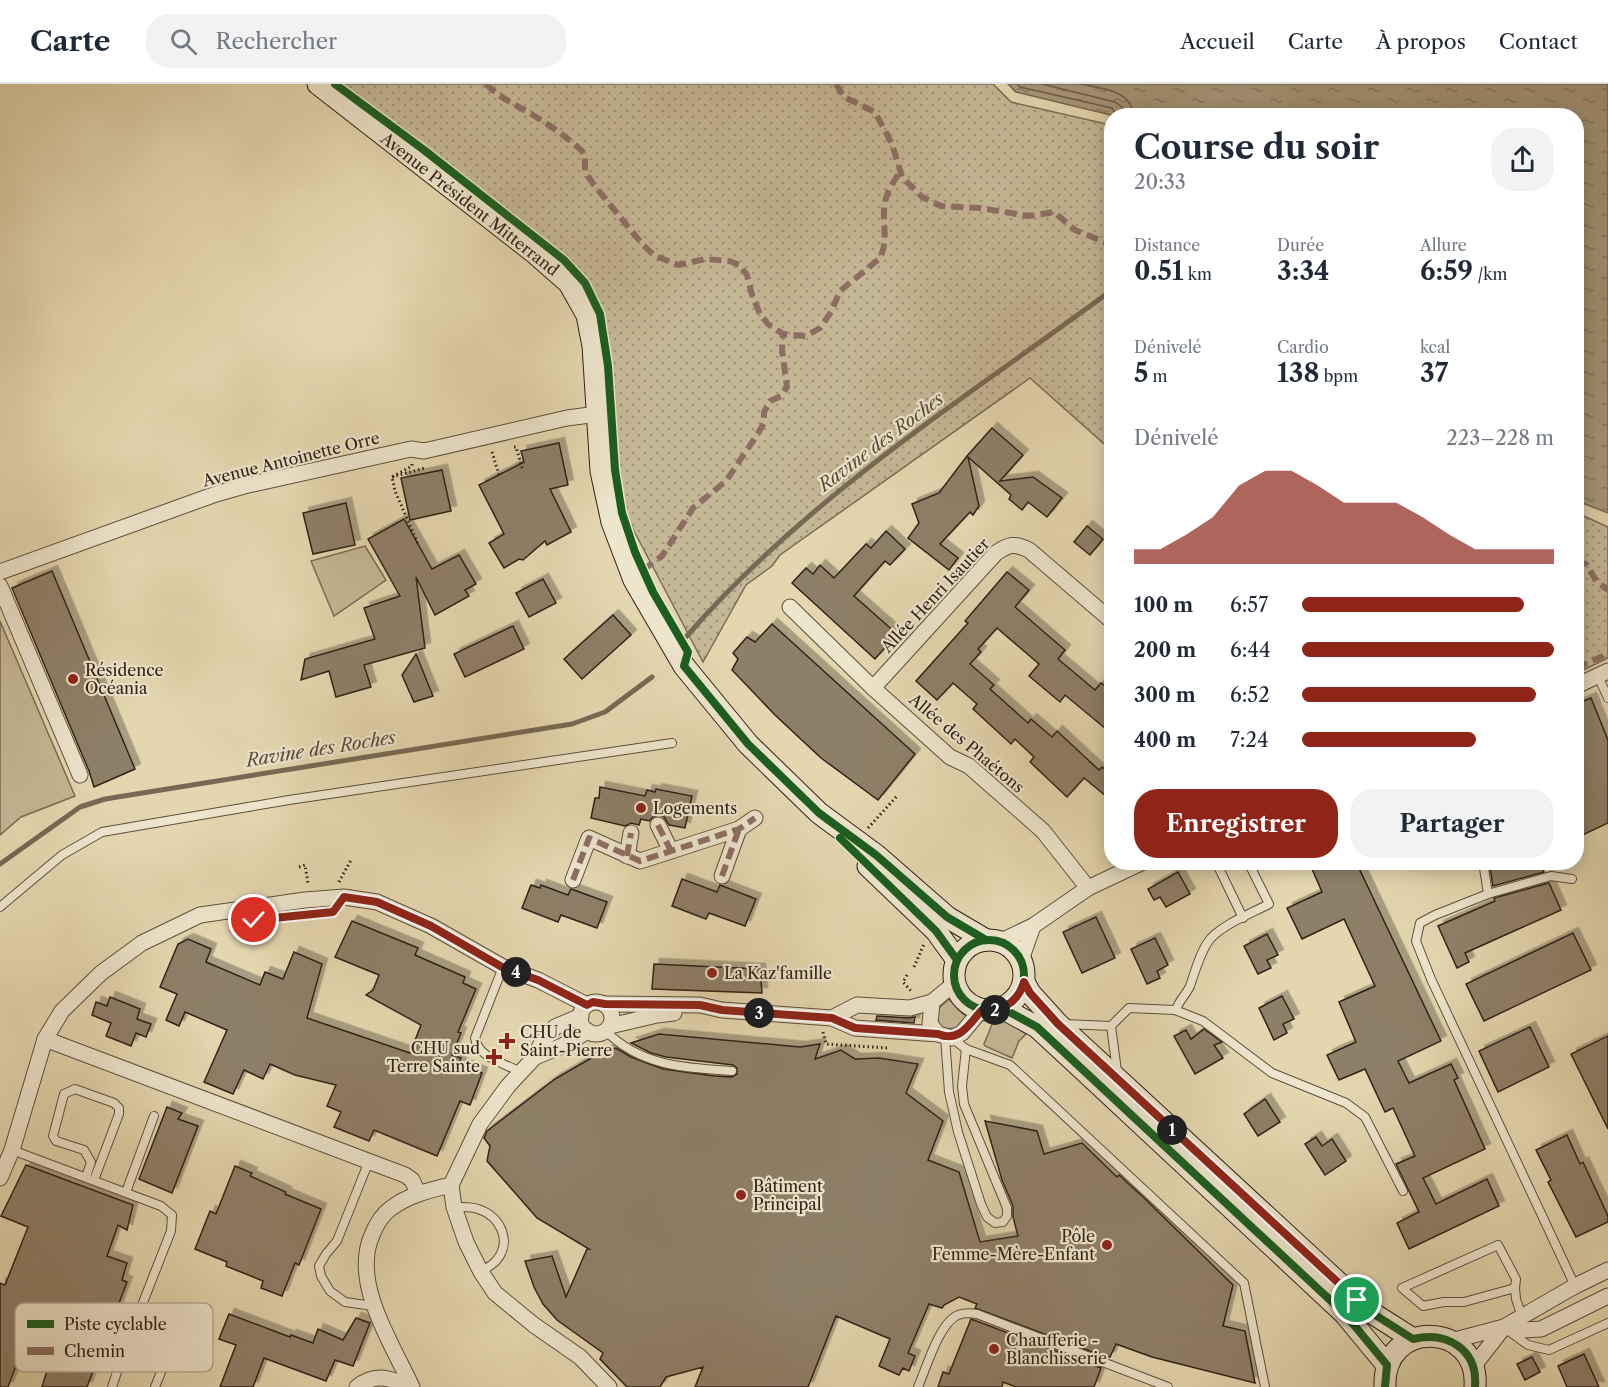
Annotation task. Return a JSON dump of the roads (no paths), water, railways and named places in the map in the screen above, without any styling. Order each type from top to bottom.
[{"type":"main road","name":"Avenue Président Mitterrand","points":[[318,84],[536,254],[569,283],[587,315],[593,346],[601,471],[612,522],[633,580],[684,666],[748,744],[819,813],[876,855],[947,917],[993,941]]},
{"type":"main road","name":"Avenue Président Mitterrand","points":[[819,813],[839,838],[936,931],[957,960]]},
{"type":"main road","points":[[992,1009],[1016,998],[1024,982],[1025,974],[1021,960],[1015,952],[993,941],[974,944],[957,960],[955,983],[965,1000],[1037,1027],[1344,1313],[1387,1365]]},
{"type":"main road","points":[[1024,982],[1030,993],[1058,1024],[1119,1082],[1369,1311],[1413,1339]]},
{"type":"main road","points":[[1385,1387],[1387,1365],[1393,1354],[1402,1345],[1426,1336],[1439,1336],[1461,1348],[1474,1377]]},
{"type":"street","name":"Avenue Antoinette Orre","points":[[0,572],[224,491],[411,449],[424,451],[567,418],[598,414]]},
{"type":"street","name":"Allée Henri Isautier","points":[[873,688],[996,554],[1008,545],[1018,544],[1029,550],[1104,614]]},
{"type":"street","points":[[0,586],[80,775]]},
{"type":"street","name":"Allée des Phaétons","points":[[790,607],[873,688],[950,757],[969,766],[1043,831],[1088,888]]},
{"type":"street","points":[[1584,682],[1603,674]]},
{"type":"street","points":[[573,880],[590,838],[640,861],[739,829],[755,818]]},
{"type":"street","points":[[658,825],[671,851]]},
{"type":"street","points":[[722,876],[739,829]]},
{"type":"street","points":[[627,855],[632,833]]},
{"type":"street","points":[[993,941],[1033,926],[1088,888],[1126,870]]},
{"type":"street","points":[[0,1178],[12,1150],[45,1039],[63,1011],[101,973],[142,943],[200,915],[344,897],[377,902],[431,926],[502,967],[538,980],[584,1010]]},
{"type":"street","points":[[1021,960],[1033,926]]},
{"type":"street","points":[[832,1018],[860,1004],[910,1008],[932,1002],[955,983]]},
{"type":"street","points":[[609,1387],[580,1358],[495,1293],[466,1242],[454,1207],[451,1185],[480,1124],[508,1086],[535,1057],[541,1044],[555,1027],[593,1002],[700,1005],[722,1010]]},
{"type":"street","points":[[932,1002],[930,1024],[945,1036]]},
{"type":"street","points":[[605,1004],[612,1014],[608,1028]]},
{"type":"street","points":[[584,1010],[581,1022],[588,1031],[594,1034],[657,1015],[722,1010],[832,1018],[855,1028],[945,1036],[962,1034],[992,1009]]},
{"type":"street","points":[[535,1057],[562,1046],[588,1031]]},
{"type":"street","points":[[45,1039],[405,1174],[412,1180],[418,1193]]},
{"type":"street","points":[[410,1387],[374,1306],[365,1273],[366,1249],[377,1223],[390,1209],[418,1193],[451,1185]]},
{"type":"street","points":[[1451,1341],[1504,1327],[1575,1286],[1608,1270]]},
{"type":"street","points":[[1504,1327],[1524,1330],[1541,1329],[1608,1296]]},
{"type":"street","points":[[1474,1377],[1504,1327]]},
{"type":"street","points":[[357,1387],[366,1380],[380,1377],[410,1387]]},
{"type":"lane","points":[[1603,674],[1608,698]]},
{"type":"lane","points":[[0,907],[62,855],[102,832],[289,800],[672,743]]},
{"type":"lane","points":[[1220,870],[1243,918]]},
{"type":"lane","points":[[1176,1010],[1179,1001],[1189,988],[1194,971],[1211,939],[1269,904],[1252,870]]},
{"type":"lane","points":[[1484,870],[1488,894]]},
{"type":"lane","points":[[1572,879],[1551,876],[1488,894],[1435,915],[1420,923],[1416,941],[1431,979],[1575,1286]]},
{"type":"lane","points":[[502,967],[476,1038],[476,1046],[482,1053],[521,1072]]},
{"type":"lane","points":[[1058,1024],[1111,1026],[1129,1008],[1176,1010],[1203,1021],[1272,1073],[1346,1103],[1365,1117],[1403,1191]]},
{"type":"lane","points":[[1111,1026],[1119,1082]]},
{"type":"lane","points":[[608,1028],[619,1044],[641,1056],[686,1068],[732,1071]]},
{"type":"lane","points":[[945,1036],[949,1092],[961,1143],[987,1217],[995,1223],[1003,1222],[1007,1216],[1007,1208],[964,1104],[962,1086],[966,1049]]},
{"type":"lane","points":[[945,1036],[966,1049],[1010,1065],[1244,1283],[1265,1387]]},
{"type":"lane","points":[[75,1089],[114,1103],[119,1108],[119,1114],[102,1161],[90,1179],[91,1162],[84,1150],[56,1141],[53,1136],[64,1094],[69,1090],[75,1089]]},
{"type":"lane","points":[[126,1191],[154,1116]]},
{"type":"lane","points":[[12,1150],[126,1191],[161,1206],[172,1215],[171,1231],[143,1303]]},
{"type":"lane","points":[[91,1162],[102,1161]]},
{"type":"lane","points":[[369,1161],[339,1238],[319,1266],[321,1276],[330,1291],[345,1302],[374,1306]]},
{"type":"lane","points":[[454,1207],[478,1208],[503,1229],[504,1243],[496,1260],[481,1272]]},
{"type":"lane","points":[[1515,1288],[1464,1302],[1444,1302],[1423,1306],[1402,1288],[1498,1245],[1516,1279],[1515,1288],[1522,1317]]},
{"type":"lane","points":[[918,1387],[942,1332],[957,1316],[967,1313],[977,1314],[1168,1387]]},
{"type":"lane","points":[[1504,1327],[1528,1345],[1549,1350],[1608,1323]]},
{"type":"lane","points":[[112,1387],[117,1372]]},
{"type":"lane","points":[[155,1387],[161,1372]]},
{"type":"water","points":[[1008,84],[1608,84],[1608,513],[1584,504],[1584,108],[1104,108],[1104,113],[1016,92]]},
{"type":"waterway","name":"Ravine des Roches","points":[[686,637],[733,586],[835,494],[944,411],[1104,296]]},
{"type":"waterway","name":"Ravine des Roches","points":[[0,864],[80,807],[105,799],[572,724],[605,712],[652,677]]},
{"type":"place","name":"Résidence Océania","points":[[73,679]]},
{"type":"place","name":"Logements","points":[[641,808]]},
{"type":"place","name":"La Kaz'famille","points":[[712,973]]},
{"type":"place","name":"CHU de Saint-Pierre","points":[[507,1041]]},
{"type":"place","name":"CHU sud Terre Sainte","points":[[494,1057]]},
{"type":"place","name":"Bâtiment Principal","points":[[741,1195]]},
{"type":"place","name":"Pôle Femme-Mère-Enfant","points":[[1107,1245]]},
{"type":"place","name":"Chaufferie - Blanchisserie","points":[[994,1349]]}]
